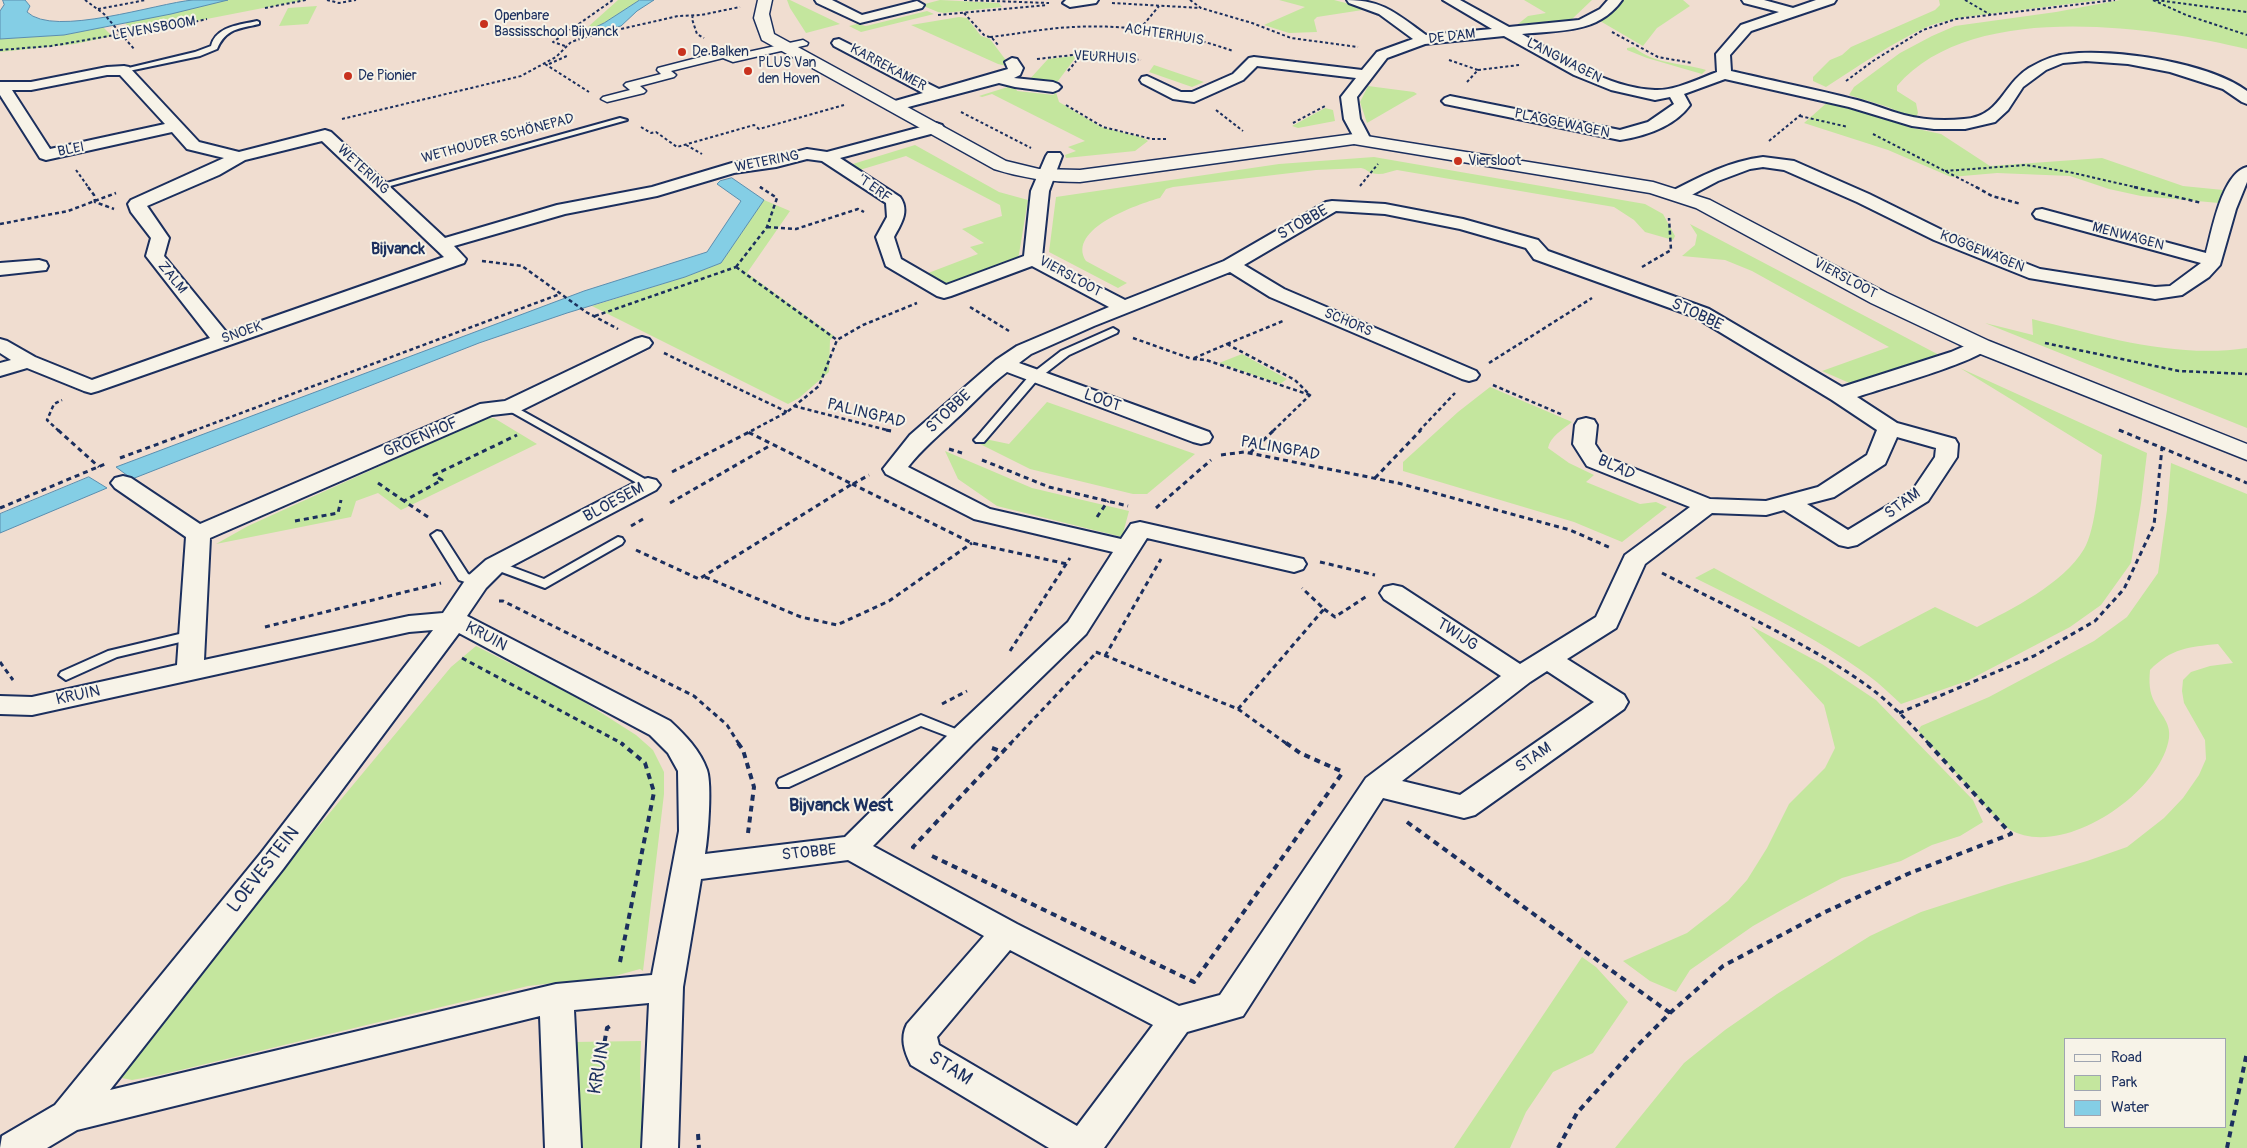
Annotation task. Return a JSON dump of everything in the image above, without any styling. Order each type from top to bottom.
[{"type":"street","points":[[822,0],[860,19],[918,4]]},
{"type":"street","points":[[1070,3],[1090,0]]},
{"type":"street","points":[[1354,0],[1384,11],[1423,40]]},
{"type":"street","name":"LANGWAGEN","points":[[1450,0],[1579,72],[1616,87],[1655,95],[1675,92],[1724,71]]},
{"type":"street","points":[[1749,0],[1793,12]]},
{"type":"street","points":[[1828,0],[1746,28],[1723,54],[1724,71],[1916,123],[1966,124],[1984,121],[1998,114],[2025,77],[2051,62],[2068,58],[2096,57],[2131,60],[2198,75],[2229,86],[2247,99]]},
{"type":"street","name":"VIERSLOOT","points":[[764,2],[761,22],[766,37],[936,128],[1000,165],[1015,171],[1050,163],[1080,176],[1343,140],[1363,140],[1653,188],[1703,204],[1879,298],[1980,346],[2247,454]]},
{"type":"street","name":"DE DAM","points":[[1363,140],[1352,119],[1350,97],[1364,75],[1382,54],[1423,40],[1582,24],[1605,12],[1606,3]]},
{"type":"street","points":[[607,99],[640,91],[630,85],[670,75],[662,70],[724,54],[733,59],[803,43]]},
{"type":"street","name":"KARREKAMER","points":[[839,43],[933,94]]},
{"type":"street","points":[[1199,96],[1238,77],[1254,61],[1364,75]]},
{"type":"street","points":[[893,106],[1000,78],[1015,72],[1016,68],[1012,62]]},
{"type":"street","points":[[124,70],[193,146],[239,157]]},
{"type":"street","name":"LEVENSBOOM","points":[[1,86],[31,86],[107,71],[124,70]]},
{"type":"street","points":[[1000,78],[1015,83],[1053,87]]},
{"type":"street","name":"VEURHUIS","points":[[1147,80],[1178,96],[1199,96]]},
{"type":"street","name":"BLEI","points":[[1,86],[46,154],[62,153],[175,127]]},
{"type":"street","name":"PLAGGEWAGEN","points":[[1450,101],[1620,135],[1641,132],[1670,117],[1682,105],[1675,92]]},
{"type":"street","name":"WETERING","points":[[443,244],[563,209],[654,191],[732,168],[776,162],[807,154],[827,157],[936,128]]},
{"type":"street","name":"WETERING","points":[[239,157],[326,136],[457,259]]},
{"type":"street","points":[[140,212],[137,204],[214,171],[239,157]]},
{"type":"street","name":"'T ERF","points":[[827,157],[894,201],[896,217],[885,238],[893,262],[944,292]]},
{"type":"street","name":"KOGGEWAGEN","points":[[1678,195],[1712,176],[1747,164],[1774,162],[1788,165],[1863,198],[1940,236],[2036,274],[2155,293],[2168,293],[2175,291],[2202,273],[2213,261]]},
{"type":"street","name":"VIERSLOOT","points":[[1050,163],[1040,191],[1033,259],[1126,308]]},
{"type":"street","points":[[2213,261],[2227,209],[2244,179]]},
{"type":"street","name":"STOBBE","points":[[1128,548],[982,514],[894,470],[918,440],[948,415],[984,379],[1030,346],[1231,265],[1332,206],[1385,210],[1463,224],[1532,244],[1540,255],[1702,314],[1840,395]]},
{"type":"street","name":"ZALM","points":[[140,212],[160,238],[155,256],[222,340]]},
{"type":"street","name":"MENWAGEN","points":[[2042,214],[2213,261]]},
{"type":"street","name":"SNOEK","points":[[91,387],[457,259]]},
{"type":"street","points":[[944,292],[1033,259]]},
{"type":"street","name":"SCHORS","points":[[1231,265],[1277,292],[1469,375]]},
{"type":"street","points":[[0,269],[39,266]]},
{"type":"street","name":"GROENHOF","points":[[198,534],[488,409],[510,407],[642,343]]},
{"type":"street","points":[[0,345],[28,361],[91,387]]},
{"type":"street","points":[[1840,395],[1958,356],[1980,346]]},
{"type":"street","points":[[0,370],[28,361]]},
{"type":"street","name":"LOOT","points":[[1003,364],[1201,437]]},
{"type":"street","name":"STAM","points":[[1787,502],[1848,540],[1920,496],[1946,456],[1947,444],[1889,428],[1840,395]]},
{"type":"street","name":"BLAD","points":[[1586,425],[1584,444],[1595,461],[1707,506]]},
{"type":"street","points":[[853,848],[870,860],[1006,933],[1176,1021],[1231,1006],[1373,791],[1520,676],[1607,622],[1634,560],[1707,506],[1766,508],[1826,492],[1876,459],[1889,428]]},
{"type":"street","points":[[123,483],[198,534],[190,672]]},
{"type":"street","name":"BLOESEM","points":[[448,628],[470,580],[648,485]]},
{"type":"street","name":"STOBBE","points":[[688,869],[744,860],[853,848],[962,737],[1077,628],[1140,529],[1294,564]]},
{"type":"street","name":"TWIJG","points":[[1393,593],[1520,676]]},
{"type":"street","name":"KRUIN","points":[[0,705],[32,706],[409,624],[448,628],[660,728],[679,746],[693,771],[694,831],[666,987],[660,1148]]},
{"type":"street","name":"LOEVESTEIN","points":[[68,1116],[272,861],[448,628]]},
{"type":"street","name":"STAM","points":[[1373,791],[1464,807],[1614,702],[1547,659]]},
{"type":"street","name":"STAM","points":[[1006,933],[919,1034],[923,1054],[1082,1148],[1176,1021]]},
{"type":"street","name":"LOEVESTEIN","points":[[15,1148],[68,1116],[556,998],[614,1008],[666,987]]},
{"type":"street","points":[[556,998],[563,1148]]},
{"type":"lane","name":"LEVENSBOOM","points":[[124,70],[197,54],[214,47],[215,39],[222,32],[257,23]]},
{"type":"lane","name":"WETHOUDER SCHÖNEPAD","points":[[380,186],[623,120]]},
{"type":"lane","points":[[980,440],[1034,376],[1065,353],[1113,331]]},
{"type":"lane","points":[[510,407],[648,485]]},
{"type":"lane","points":[[437,535],[470,580]]},
{"type":"lane","points":[[495,565],[545,584],[618,541]]},
{"type":"lane","points":[[66,675],[113,654],[192,635]]},
{"type":"lane","points":[[784,783],[921,720],[962,737]]},
{"type":"path","points":[[85,0],[104,14],[117,29]]},
{"type":"path","points":[[98,9],[146,0]]},
{"type":"path","points":[[257,9],[306,0]]},
{"type":"path","points":[[327,0],[339,3],[356,0]]},
{"type":"path","points":[[565,46],[553,42],[612,0]]},
{"type":"path","points":[[964,0],[1006,3],[1070,3]]},
{"type":"path","points":[[1090,0],[1201,8],[1252,23],[1291,38],[1391,51]]},
{"type":"path","points":[[1190,0],[1201,8]]},
{"type":"path","points":[[1966,0],[1992,15]]},
{"type":"path","points":[[1824,97],[1873,61],[1922,30],[1956,19],[2115,0]]},
{"type":"path","points":[[2153,0],[2247,12]]},
{"type":"path","points":[[2153,0],[2186,15],[2247,35]]},
{"type":"path","points":[[333,121],[521,76],[556,57],[565,46],[586,37],[678,16],[700,15],[764,2]]},
{"type":"path","points":[[1140,29],[1160,6]]},
{"type":"path","points":[[964,13],[984,35],[992,38],[1012,62]]},
{"type":"path","name":"LEVENSBOOM","points":[[0,50],[51,46],[115,36],[131,36],[215,18]]},
{"type":"path","points":[[1590,20],[1658,57],[1724,71]]},
{"type":"path","name":"ACHTERHUIS","points":[[989,37],[1074,27],[1140,29],[1202,40],[1248,56],[1254,61]]},
{"type":"path","name":"VEURHUIS","points":[[1012,62],[1082,54],[1148,60]]},
{"type":"path","points":[[546,65],[569,55]]},
{"type":"path","points":[[1446,60],[1478,70],[1450,101]]},
{"type":"path","points":[[933,94],[1050,163]]},
{"type":"path","points":[[1199,96],[1243,131]]},
{"type":"path","points":[[639,125],[651,133],[656,132],[676,146],[747,126],[754,125],[759,129],[845,105]]},
{"type":"path","points":[[1800,116],[1850,127]]},
{"type":"path","points":[[1865,132],[1886,140],[1992,196],[2018,203],[2042,214]]},
{"type":"path","points":[[594,316],[736,267],[767,226],[776,198],[708,152],[701,154],[686,144]]},
{"type":"path","points":[[62,153],[94,195],[95,202],[98,205],[140,212]]},
{"type":"path","points":[[1351,206],[1349,199],[1380,161]]},
{"type":"path","points":[[1945,171],[2019,165],[2041,167],[2098,178],[2227,209]]},
{"type":"path","points":[[0,224],[68,211],[123,190]]},
{"type":"path","points":[[767,226],[796,229],[858,208],[872,216],[896,210]]},
{"type":"path","points":[[457,259],[522,266],[586,312],[642,343],[787,412]]},
{"type":"path","points":[[736,267],[837,340]]},
{"type":"path","points":[[794,406],[819,386],[837,340],[863,325],[944,292],[997,322],[1030,346]]},
{"type":"path","points":[[116,459],[560,294]]},
{"type":"path","points":[[1192,359],[1313,308]]},
{"type":"path","points":[[1113,331],[1192,359],[1206,360],[1310,396]]},
{"type":"path","points":[[2044,343],[2179,371],[2247,374]]},
{"type":"path","points":[[1227,344],[1295,380],[1310,396]]},
{"type":"path","points":[[1375,478],[1448,402],[1469,375],[1586,425]]},
{"type":"path","points":[[91,387],[54,404],[47,420],[98,466]]},
{"type":"path","points":[[1250,453],[1310,396]]},
{"type":"path","name":"BLOESEM","points":[[648,485],[787,412],[794,406]]},
{"type":"path","name":"PALINGPAD","points":[[794,406],[907,435],[918,440],[968,454]]},
{"type":"path","points":[[437,535],[431,519],[404,501],[442,480],[434,475],[540,423]]},
{"type":"path","points":[[649,515],[611,538],[699,580],[852,484],[748,432]]},
{"type":"path","points":[[664,506],[771,445]]},
{"type":"path","points":[[1899,713],[2034,656],[2095,621],[2124,589],[2154,525],[2162,448]]},
{"type":"path","name":"PALINGPAD","points":[[1152,511],[1212,459],[1229,452],[1250,453],[1375,478],[1570,530],[1634,560],[1806,647],[1864,683],[1911,724],[2011,834],[1910,873],[1823,913],[1723,966],[1670,1013]]},
{"type":"path","points":[[980,459],[1049,487],[1130,506]]},
{"type":"path","points":[[0,508],[107,463]]},
{"type":"path","points":[[1006,657],[1108,501]]},
{"type":"path","points":[[1105,656],[1174,536]]},
{"type":"path","points":[[705,576],[801,617],[837,625],[889,601],[972,543]]},
{"type":"path","points":[[1308,559],[1389,578],[1393,593],[1375,592],[1335,617],[1294,580],[1294,564],[1308,559]]},
{"type":"path","points":[[257,629],[470,580]]},
{"type":"path","points":[[1238,709],[1324,609]]},
{"type":"path","name":"KRUIN","points":[[448,628],[619,741],[645,762],[654,792],[614,1008],[608,1028],[596,1092]]},
{"type":"path","points":[[1065,639],[1238,709],[1300,753],[1343,772],[1373,791],[1670,1013],[1635,1048],[1577,1113],[1558,1148]]},
{"type":"path","points":[[922,851],[913,847],[1097,652]]},
{"type":"path","points":[[921,720],[930,711],[972,688]]},
{"type":"path","points":[[931,856],[1194,982],[1343,772]]},
{"type":"path","points":[[2227,1148],[2247,1052]]},
{"type":"green space","points":[[228,0],[304,0],[135,33],[125,23]]},
{"type":"green space","points":[[618,0],[640,0],[604,23],[579,35]]},
{"type":"green space","points":[[787,0],[790,0],[840,24],[806,33]]},
{"type":"green space","points":[[940,0],[999,3],[1002,7],[944,13],[921,5]]},
{"type":"green space","points":[[1279,0],[1334,0],[1369,9],[1317,17],[1314,20],[1317,32],[1289,33],[1264,25],[1305,7]]},
{"type":"green space","points":[[1524,0],[1592,0],[1571,20],[1518,24],[1528,16],[1546,13]]},
{"type":"green space","points":[[1617,0],[1683,0],[1690,6],[1657,28],[1643,46],[1600,21]]},
{"type":"green space","points":[[1939,0],[2101,0],[1965,17],[1940,22],[1901,40],[1826,87],[1813,81],[1813,77],[1830,60],[1842,55],[1851,47],[1935,10],[1940,5]]},
{"type":"green space","points":[[2120,0],[2247,0],[2247,49],[2207,40],[2112,28],[2063,27],[2014,30],[1969,41],[1929,59],[1897,86],[1897,91],[1916,103],[1918,113],[1915,119],[1888,107],[1849,95],[1854,87],[1900,53],[1955,26],[2056,12]]},
{"type":"green space","points":[[317,6],[308,24],[279,26],[288,8]]},
{"type":"green space","points":[[927,11],[934,14],[861,32],[849,26],[857,24],[866,26]]},
{"type":"green space","points":[[959,17],[967,18],[981,36],[990,39],[1011,67],[998,64],[911,25]]},
{"type":"green space","points":[[103,27],[112,36],[75,44],[0,52],[0,39],[64,35]]},
{"type":"green space","points":[[1634,47],[1641,53],[1659,60],[1706,70],[1702,74],[1647,58],[1627,50],[1627,48]]},
{"type":"green space","points":[[1076,57],[1055,85],[1028,81],[1048,59]]},
{"type":"green space","points":[[1154,65],[1204,82],[1192,87],[1149,72]]},
{"type":"green space","points":[[1014,85],[1017,91],[1054,95],[1052,89],[1055,89],[1059,102],[1101,127],[1144,138],[1148,141],[1135,151],[1066,158],[1065,155],[1076,151],[1068,147],[1085,141],[992,94],[979,96]]},
{"type":"green space","points":[[1368,86],[1417,94],[1367,123],[1360,102]]},
{"type":"green space","points":[[1830,100],[1897,121],[1908,127],[1941,134],[1990,166],[2102,158],[2183,186],[2223,190],[2219,203],[2141,196],[2109,189],[2070,176],[1997,173],[1951,177],[1888,150],[1804,123]]},
{"type":"green space","points":[[1325,108],[1333,110],[1335,121],[1298,128],[1292,126]]},
{"type":"green space","points":[[915,145],[999,192],[1028,200],[1018,260],[944,288],[923,275],[978,254],[970,247],[984,243],[962,229],[1002,216],[1000,205],[906,156],[853,172],[843,167]]},
{"type":"green space","points":[[1374,157],[1645,204],[1663,214],[1675,236],[1673,240],[1645,232],[1634,220],[1614,207],[1397,170],[1375,174],[1361,168],[1316,170],[1166,189],[1160,198],[1136,206],[1107,220],[1086,238],[1083,249],[1086,261],[1127,283],[1118,288],[1049,252],[1056,197],[1279,164]]},
{"type":"green space","points":[[764,200],[790,211],[747,273],[834,336],[830,340],[829,372],[799,398],[788,404],[592,306],[685,277],[721,263]]},
{"type":"green space","points":[[1690,224],[1941,356],[1854,385],[1822,371],[1889,347],[1752,271],[1725,260],[1682,256],[1695,245],[1697,235]]},
{"type":"green space","points":[[2032,319],[2111,339],[2166,348],[2220,351],[2247,348],[2247,428],[1985,323],[2033,335]]},
{"type":"green space","points":[[1242,354],[1287,379],[1280,384],[1219,363]]},
{"type":"green space","points":[[1960,368],[2147,453],[2131,563],[2101,605],[2070,627],[1967,681],[1901,704],[1873,679],[1828,648],[1762,611],[1695,578],[1714,568],[1859,647],[1935,607],[1977,627],[2021,604],[2050,584],[2075,562],[2088,540],[2096,503],[2102,455]]},
{"type":"green space","points":[[1490,387],[1572,422],[1554,437],[1548,448],[1569,463],[1594,475],[1586,482],[1640,504],[1656,502],[1667,507],[1622,542],[1574,522],[1403,471],[1403,462],[1458,412]]},
{"type":"green space","points":[[1047,402],[1195,454],[1147,494],[1133,494],[1030,469],[978,443],[985,439],[1009,444]]},
{"type":"green space","points":[[486,418],[494,418],[537,444],[401,510],[378,493],[356,501],[351,517],[216,544],[248,526]]},
{"type":"green space","points":[[945,451],[1032,488],[1129,511],[1122,537],[997,506],[958,479]]},
{"type":"green space","points":[[2171,463],[2247,494],[2247,1148],[1615,1148],[1684,1063],[1725,1030],[1777,994],[1870,936],[1921,912],[2127,847],[2164,818],[2183,798],[2199,775],[2206,759],[2205,740],[2184,703],[2183,680],[2191,672],[2210,666],[2233,663],[2218,644],[2198,646],[2173,653],[2150,670],[2152,695],[2167,723],[2169,733],[2162,759],[2148,780],[2129,799],[2106,816],[2080,829],[2055,836],[2030,837],[2009,829],[1991,812],[1918,731],[1921,726],[1989,697],[2094,641],[2127,617],[2158,573],[2167,510]]},
{"type":"green space","points":[[1751,626],[1822,664],[1876,700],[1973,800],[1983,822],[1960,836],[1932,845],[1901,861],[1842,878],[1785,908],[1753,926],[1690,970],[1676,992],[1650,981],[1623,961],[1687,933],[1728,901],[1747,880],[1767,848],[1789,804],[1825,768],[1835,748],[1824,705]]},
{"type":"green space","points":[[476,646],[578,698],[636,735],[653,750],[664,772],[664,794],[643,971],[640,969],[615,976],[528,986],[160,1075],[132,1080],[117,1077],[116,1070],[451,667]]},
{"type":"green space","points":[[1582,957],[1596,967],[1628,1002],[1593,1053],[1553,1072],[1526,1112],[1510,1148],[1454,1148]]},
{"type":"green space","points":[[641,1041],[640,1073],[644,1148],[582,1148],[573,1042]]},
{"type":"water","points":[[3,0],[25,0],[30,6],[27,12],[40,19],[59,22],[107,17],[177,2],[228,0],[171,14],[64,35],[0,39],[0,11],[4,5]]},
{"type":"water","points":[[640,0],[654,0],[637,11],[621,26],[579,35],[604,23]]},
{"type":"water","points":[[732,178],[764,200],[721,263],[685,277],[567,313],[479,343],[132,479],[116,467],[584,291],[707,252],[741,201],[717,184],[720,181]]},
{"type":"water","points":[[89,477],[107,488],[0,533],[0,514]]},
{"type":"place","name":"Openbare Bassisschool Bijvanck","points":[[484,24]]},
{"type":"place","name":"De Balken","points":[[682,52]]},
{"type":"place","name":"PLUS Van den Hoven","points":[[748,71]]},
{"type":"place","name":"De Pionier","points":[[348,76]]},
{"type":"place","name":"Viersloot","points":[[1458,161]]},
{"type":"district","name":"Bijvanck","points":[[398,250]]},
{"type":"district","name":"Bijvanck West","points":[[841,806]]}]
